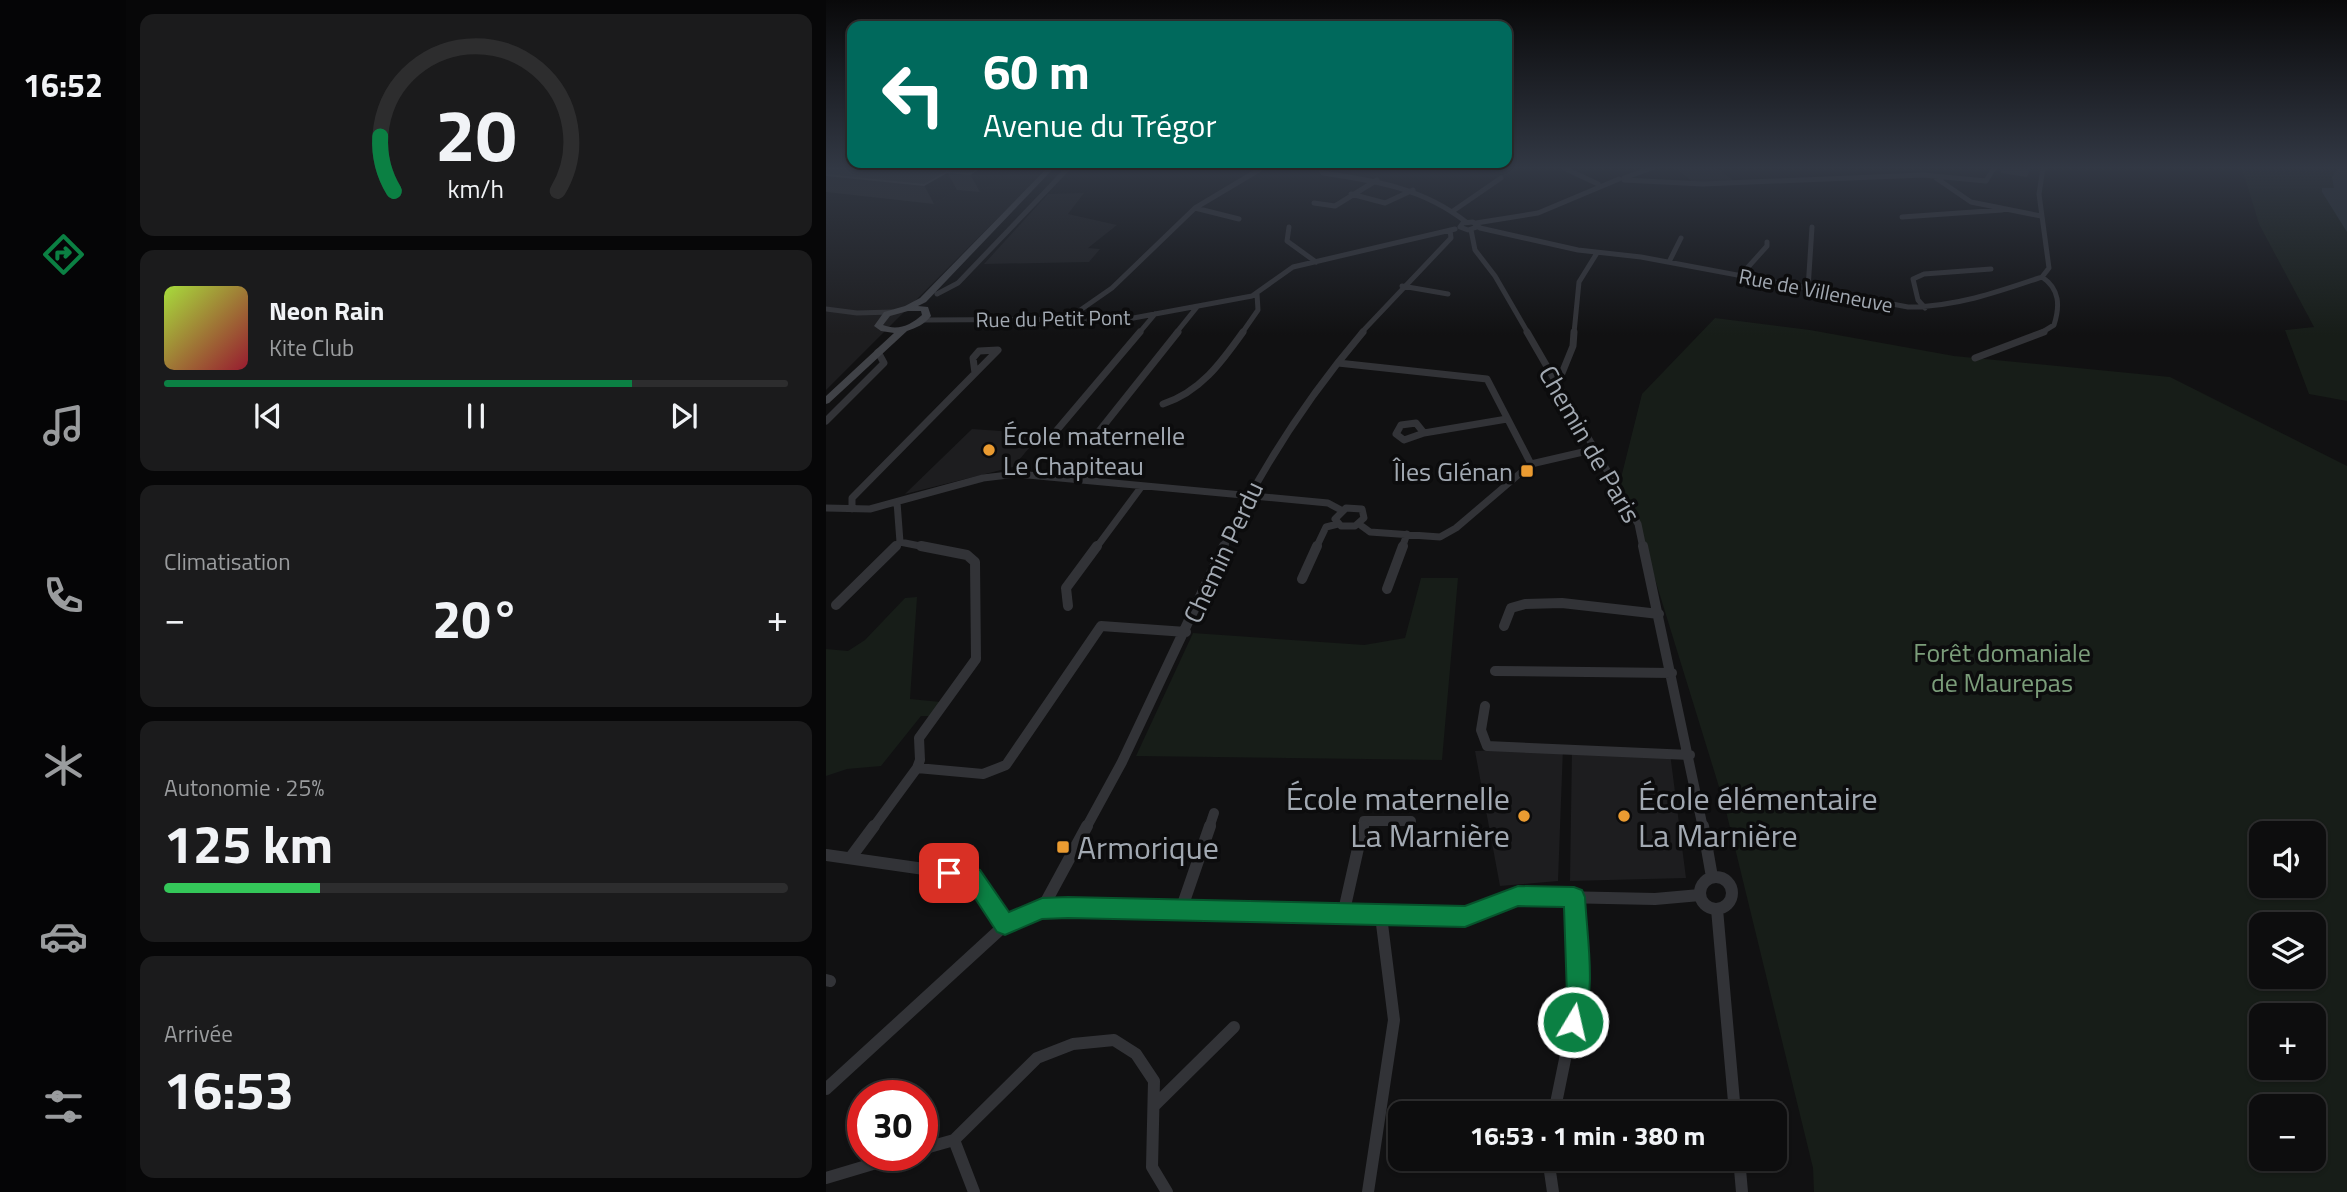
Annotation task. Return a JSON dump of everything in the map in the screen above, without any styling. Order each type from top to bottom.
[{"type":"street","points":[[826,309],[858,313],[892,312],[908,308],[923,300],[997,224]]},
{"type":"street","points":[[925,309],[1005,224]]},
{"type":"street","points":[[937,294],[958,283],[1015,224]]},
{"type":"street","points":[[1066,320],[1112,288],[1179,224]]},
{"type":"street","points":[[1475,227],[1493,224]]},
{"type":"street","points":[[1975,358],[2040,334],[2054,324],[2059,300],[2051,282],[2042,277],[2049,268],[2042,224]]},
{"type":"street","name":"Rue de Villeneuve","points":[[1463,225],[1597,253],[1669,262],[1925,308],[1965,303],[2042,277]]},
{"type":"street","name":"Rue du Petit Pont","points":[[923,320],[1120,320],[1197,307],[1257,294],[1287,270],[1463,225]]},
{"type":"street","points":[[1289,227],[1287,241],[1316,262]]},
{"type":"street","name":"Chemin de Paris","points":[[1475,227],[1475,250],[1494,276],[1558,383],[1638,524],[1690,755],[1712,877]]},
{"type":"street","points":[[1808,289],[1812,227]]},
{"type":"street","name":"Chemin Perdu","points":[[1042,909],[1122,762],[1186,632],[1248,496],[1274,447],[1338,362],[1402,286],[1451,238],[1450,230]]},
{"type":"street","points":[[1669,262],[1681,238]]},
{"type":"street","points":[[1740,276],[1767,246],[1767,242]]},
{"type":"street","points":[[1558,383],[1573,346],[1579,282],[1597,253]]},
{"type":"street","points":[[1925,308],[1918,300],[1913,279],[1924,274],[1991,269]]},
{"type":"street","points":[[1402,286],[1448,294]]},
{"type":"street","points":[[1163,404],[1186,398],[1213,370],[1258,310],[1260,304],[1257,294]]},
{"type":"street","points":[[1119,438],[1096,435],[1197,307]]},
{"type":"street","points":[[908,308],[925,309]]},
{"type":"street","points":[[826,399],[906,328],[923,320],[927,316],[925,309]]},
{"type":"street","points":[[826,399],[881,342],[881,327],[892,312]]},
{"type":"street","points":[[858,313],[881,327],[906,328]]},
{"type":"street","points":[[1058,430],[1155,314]]},
{"type":"street","points":[[826,421],[884,363],[878,352]]},
{"type":"street","points":[[1338,362],[1487,379],[1531,464]]},
{"type":"street","points":[[852,509],[852,498],[975,373]]},
{"type":"street","points":[[1424,433],[1437,433],[1507,419]]},
{"type":"street","points":[[1359,524],[1370,531],[1440,537],[1449,533],[1531,464],[1596,449]]},
{"type":"street","points":[[826,508],[870,509],[984,478],[1008,475],[1328,503],[1341,510]]},
{"type":"street","points":[[1068,606],[1066,588],[1142,486]]},
{"type":"street","points":[[836,605],[900,542],[897,502]]},
{"type":"street","points":[[1302,579],[1326,527],[1359,524],[1365,515],[1362,509],[1350,507],[1341,510],[1335,519],[1338,524]]},
{"type":"street","points":[[1387,589],[1406,534]]},
{"type":"street","points":[[851,857],[917,768],[920,760],[919,738],[976,659],[975,562],[967,555],[900,542]]},
{"type":"street","points":[[1504,626],[1511,608],[1525,604],[1602,607],[1659,614]]},
{"type":"street","points":[[917,768],[983,774],[1006,765],[1101,626],[1186,632]]},
{"type":"street","points":[[1495,671],[1672,673]]},
{"type":"street","points":[[1485,706],[1480,730],[1487,746],[1690,755]]},
{"type":"street","points":[[1180,913],[1214,813]]},
{"type":"street","points":[[1343,915],[1364,821],[1411,821]]},
{"type":"street","points":[[826,855],[973,877],[1005,925]]},
{"type":"street","points":[[1712,877],[1726,881],[1732,894],[1726,906],[1717,909],[1704,903],[1700,895],[1700,885],[1712,877]]},
{"type":"street","points":[[826,1089],[1005,925],[1042,909],[1465,917],[1518,896],[1655,899],[1700,895]]},
{"type":"street","points":[[1556,1101],[1578,996],[1574,897]]},
{"type":"street","points":[[1717,909],[1734,1101]]},
{"type":"street","points":[[1368,1192],[1394,1020],[1381,916]]},
{"type":"street","points":[[1154,1106],[1234,1027]]},
{"type":"street","points":[[938,1144],[954,1140],[1037,1058],[1094,1039],[1114,1040],[1136,1054],[1154,1081],[1152,1167],[1167,1192]]},
{"type":"street","points":[[954,1140],[974,1192]]},
{"type":"street","points":[[826,1178],[849,1171]]},
{"type":"street","points":[[1550,1171],[1553,1192]]},
{"type":"street","points":[[1740,1171],[1742,1192]]},
{"type":"shaded area","points":[[826,224],[992,224],[826,390]]},
{"type":"shaded area","points":[[1021,224],[1117,225],[1088,248],[1100,249],[1089,262],[984,264]]},
{"type":"shaded area","name":"École maternelle Le Chapiteau","points":[[972,429],[1041,434],[1013,467],[905,494]]},
{"type":"shaded area","name":"École maternelle La Marnière","points":[[1563,748],[1558,881],[1500,886],[1475,751]]},
{"type":"shaded area","name":"École élémentaire La Marnière","points":[[1572,749],[1670,753],[1686,878],[1570,881]]},
{"type":"green space","points":[[2259,224],[2347,224],[2347,401],[2309,394],[2285,330],[2314,327]]},
{"type":"green space","name":"Forêt domaniale de Maurepas","points":[[1715,318],[1810,330],[1954,356],[2170,377],[2347,466],[2347,1192],[1814,1192],[1813,1168],[1724,803],[1642,537],[1619,486],[1642,394]]},
{"type":"green space","points":[[1421,578],[1458,578],[1442,760],[1136,756],[1193,633],[1364,645],[1405,638]]},
{"type":"green space","points":[[917,597],[910,699],[941,702],[930,716],[921,716],[881,766],[847,769],[826,776],[826,649],[848,651],[865,640],[905,598]]},
{"type":"place","name":"École maternelle Le Chapiteau","points":[[989,450]]},
{"type":"place","name":"Îles Glénan","points":[[1527,471]]},
{"type":"place","name":"École maternelle La Marnière","points":[[1524,816]]},
{"type":"place","name":"École élémentaire La Marnière","points":[[1624,816]]},
{"type":"place","name":"Armorique","points":[[1063,847]]},
{"type":"route","points":[[949,873],[973,877],[1005,925],[1021,915],[1042,909],[1068,908],[1180,913],[1465,917],[1518,896],[1574,897],[1578,996],[1573,1022]]}]
